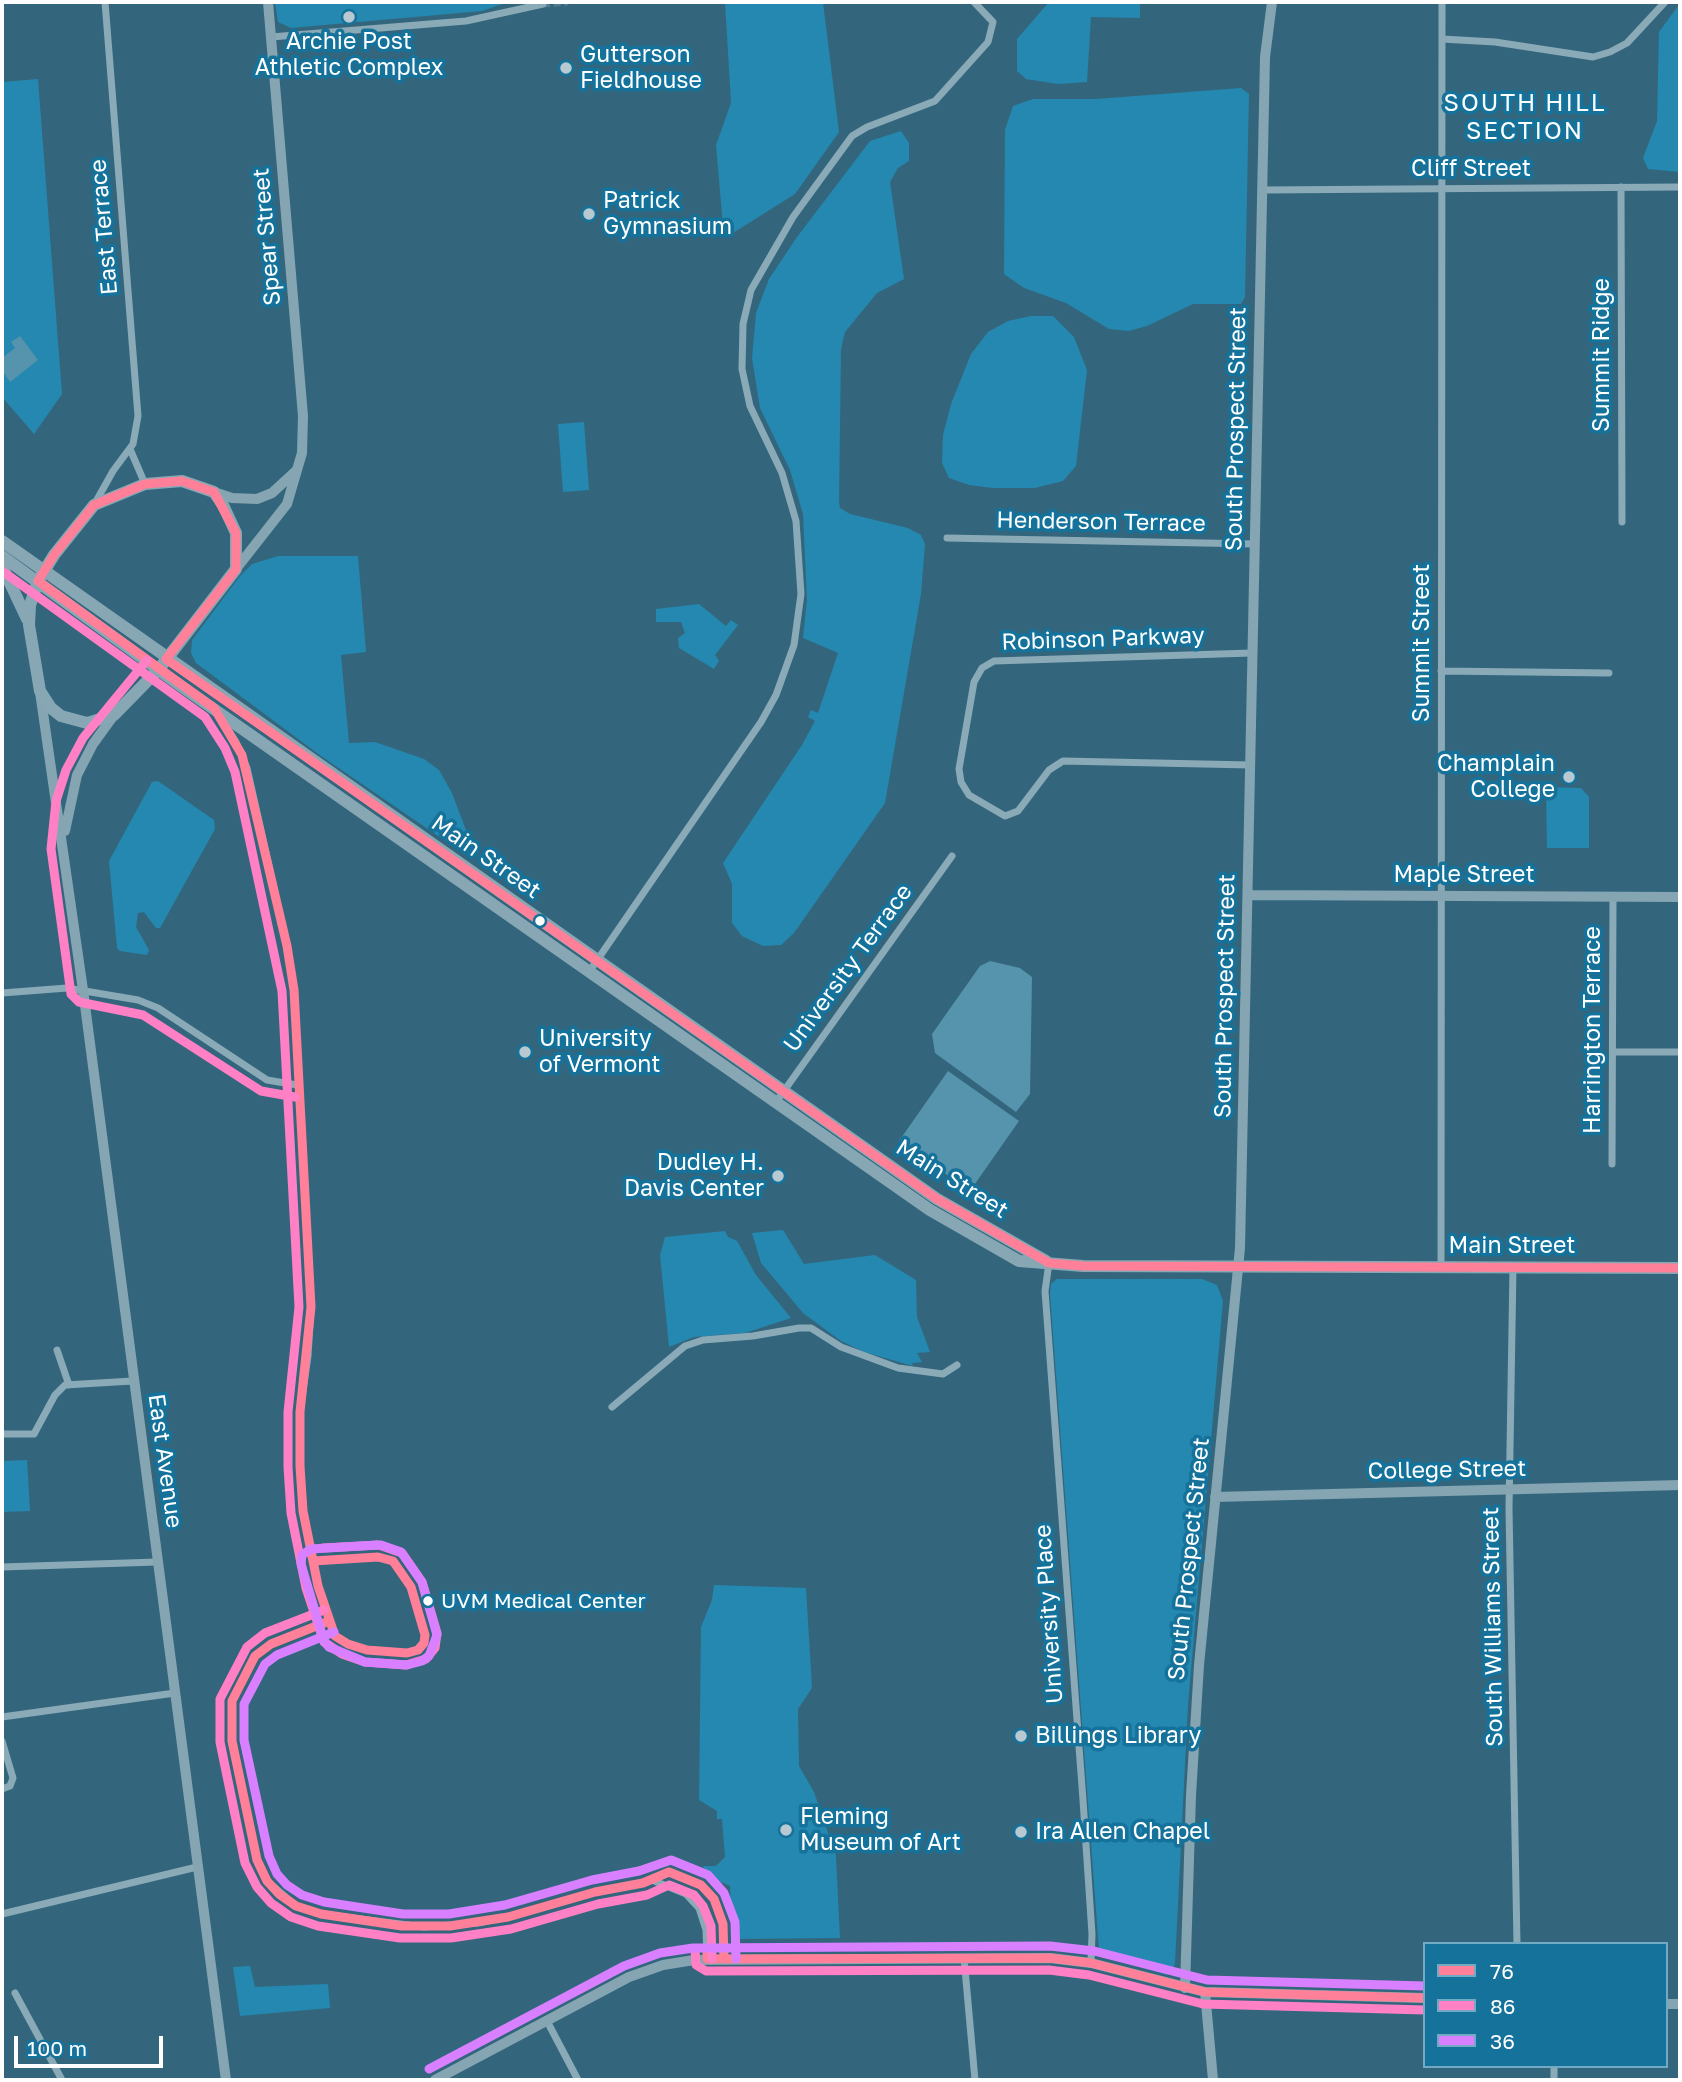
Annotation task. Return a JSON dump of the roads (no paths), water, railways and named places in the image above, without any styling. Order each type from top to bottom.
[{"type":"main road","name":"Spear Street","points":[[162,664],[287,504],[299,468],[303,416],[268,2]]},
{"type":"main road","name":"South Prospect Street","points":[[1185,1988],[1193,1748],[1239,1266],[1266,42],[1272,2]]},
{"type":"main road","points":[[41,576],[94,505],[145,484],[182,481],[240,500],[257,499],[272,493],[299,468]]},
{"type":"main road","points":[[214,492],[236,533],[236,569]]},
{"type":"main road","points":[[2,541],[41,576]]},
{"type":"main road","points":[[2,556],[41,576]]},
{"type":"main road","points":[[2,566],[29,625]]},
{"type":"main road","name":"Main Street","points":[[41,576],[162,664],[780,1097],[937,1199],[1049,1263],[1083,1266],[1680,1268]]},
{"type":"main road","name":"East Avenue","points":[[41,576],[30,605],[29,625],[83,990],[226,2080]]},
{"type":"main road","name":"Main Street","points":[[162,664],[214,708],[593,966]]},
{"type":"main road","name":"East Avenue","points":[[63,848],[68,804],[77,775],[93,744],[114,715],[162,664]]},
{"type":"main road","points":[[40,691],[51,708],[74,722],[87,723],[114,715]]},
{"type":"main road","name":"Maple Street","points":[[1248,895],[1680,897]]},
{"type":"main road","name":"College Street","points":[[1215,1497],[1680,1485]]},
{"type":"main road","points":[[435,2080],[643,1971],[682,1961],[1051,1958],[1091,1963],[1205,1992],[1423,1998]]},
{"type":"main road","points":[[1205,1992],[1213,2080]]},
{"type":"street","name":"East Terrace","points":[[94,505],[113,471],[131,449],[137,427],[137,394],[105,2]]},
{"type":"street","points":[[593,966],[761,722],[776,695],[794,645],[801,594],[796,521],[782,473],[750,406],[742,369],[743,324],[751,290],[793,217],[852,136],[867,127],[935,101],[988,42],[993,22],[974,2]]},
{"type":"street","name":"Summit Street","points":[[1441,1266],[1442,2]]},
{"type":"street","points":[[1441,39],[1495,42],[1593,57],[1611,52],[1627,43],[1665,2]]},
{"type":"street","points":[[271,37],[466,21],[543,4]]},
{"type":"street","name":"Summit Ridge","points":[[1621,187],[1622,522]]},
{"type":"street","name":"Cliff Street","points":[[1263,190],[1680,187]]},
{"type":"street","points":[[131,449],[145,484]]},
{"type":"street","name":"Henderson Terrace","points":[[947,538],[1255,544]]},
{"type":"street","name":"Robinson Parkway","points":[[1250,765],[1063,761],[1049,770],[1020,809],[1009,816],[999,814],[969,794],[961,782],[959,769],[974,682],[982,668],[994,661],[1252,653]]},
{"type":"street","points":[[1441,671],[1609,673]]},
{"type":"street","points":[[214,708],[236,742],[247,768],[287,946],[294,990],[311,1307],[308,1356],[300,1412],[300,1466],[303,1511],[318,1586],[329,1621],[271,1644],[255,1656],[232,1701],[232,1741],[257,1860],[267,1881],[296,1906],[321,1914],[402,1926],[450,1926],[508,1917],[576,1897],[652,1880],[669,1872],[693,1881],[708,1891],[719,1908],[723,1924],[724,1959]]},
{"type":"street","name":"University Terrace","points":[[780,1097],[952,856]]},
{"type":"street","name":"Harrington Terrace","points":[[1612,1164],[1613,897]]},
{"type":"street","points":[[2,993],[83,990],[148,1003],[267,1080],[298,1085]]},
{"type":"street","points":[[1613,1052],[1680,1052]]},
{"type":"street","name":"University Place","points":[[1049,1263],[1045,1291],[1083,1800],[1092,1934],[1091,1963]]},
{"type":"street","name":"South Williams Street","points":[[1513,1267],[1510,1489],[1517,1942]]},
{"type":"street","points":[[612,1407],[685,1346],[704,1340],[753,1336],[799,1328],[811,1328],[841,1347],[898,1368],[943,1374],[957,1365]]},
{"type":"street","points":[[57,1350],[69,1385]]},
{"type":"street","points":[[2,1434],[34,1434],[55,1395],[69,1385],[133,1381]]},
{"type":"street","points":[[2,1567],[157,1562]]},
{"type":"street","points":[[2,1717],[175,1693]]},
{"type":"street","points":[[2,1741],[13,1778],[10,1786],[2,1789]]},
{"type":"street","points":[[2,1914],[197,1867]]},
{"type":"street","points":[[652,1880],[686,1894],[699,1908],[706,1930],[707,1959]]},
{"type":"street","points":[[964,1958],[975,2080]]},
{"type":"street","points":[[15,1993],[62,2080]]},
{"type":"street","points":[[547,2021],[578,2080]]},
{"type":"tunnel","points":[[543,4],[568,2]]},
{"type":"place","name":"Archie Post Athletic Complex","points":[[349,17]]},
{"type":"place","name":"Gutterson Fieldhouse","points":[[566,68]]},
{"type":"place","name":"Patrick Gymnasium","points":[[589,214]]},
{"type":"place","name":"Champlain College","points":[[1569,777]]},
{"type":"place","name":"University of Vermont","points":[[525,1052]]},
{"type":"place","name":"Dudley H. Davis Center","points":[[778,1176]]},
{"type":"place","name":"UVM Medical Center","points":[[428,1601]]},
{"type":"place","name":"Billings Library","points":[[1021,1736]]},
{"type":"place","name":"Fleming Museum of Art","points":[[786,1830]]},
{"type":"place","name":"Ira Allen Chapel","points":[[1021,1832]]},
{"type":"district","name":"SOUTH HILL SECTION","points":[[1525,117]]}]
